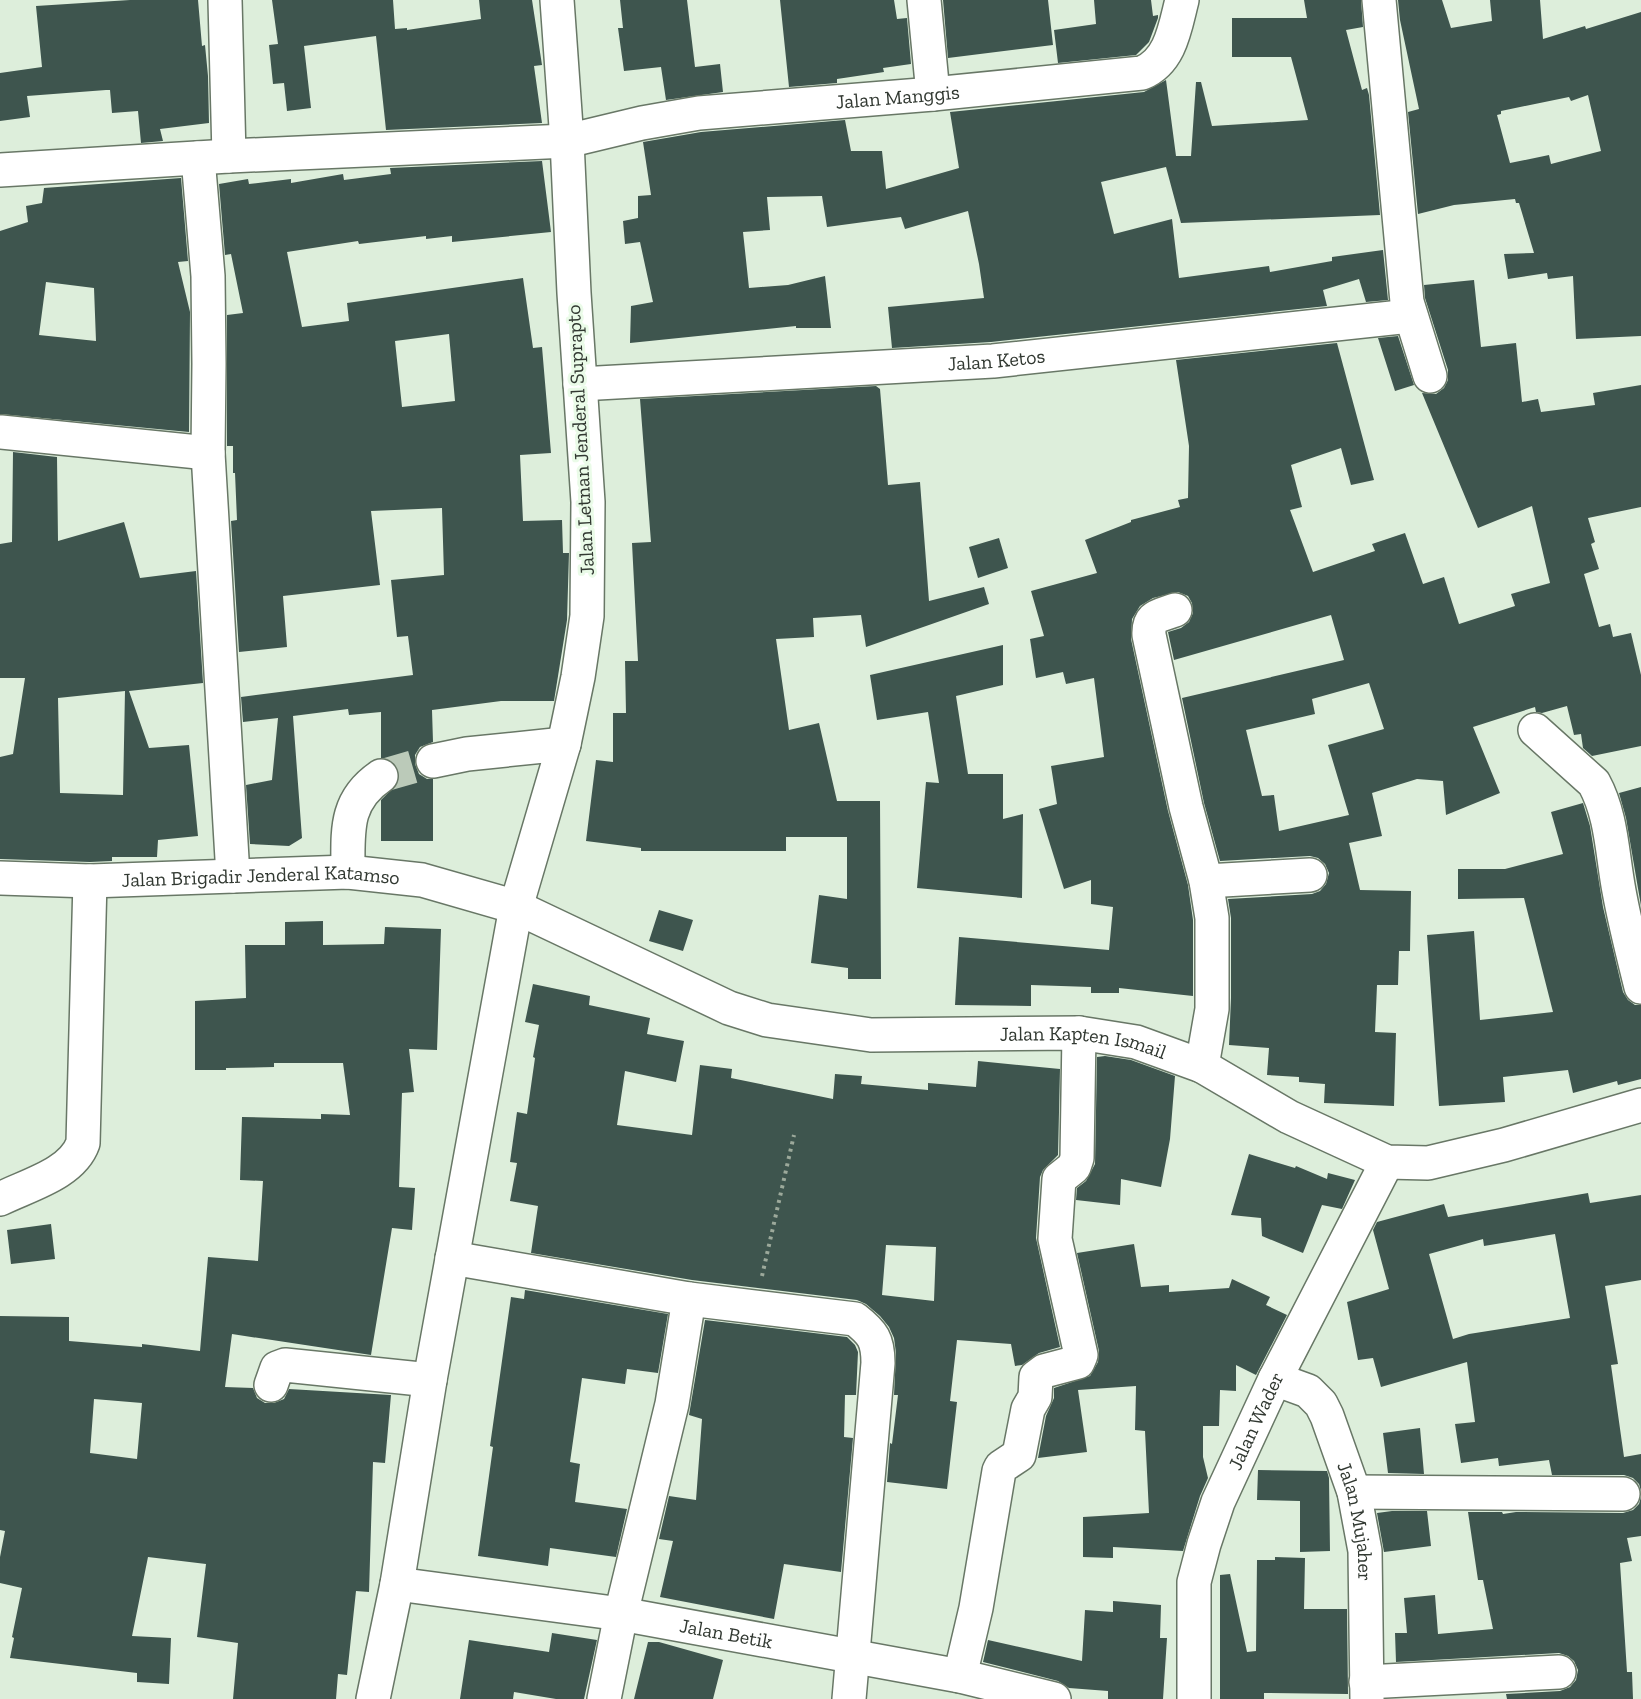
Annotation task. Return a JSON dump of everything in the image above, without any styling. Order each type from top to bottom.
[{"type":"street","points":[[225,0],[208,276],[208,453],[233,876]]},
{"type":"street","name":"Jalan Letnan Jenderal Suprapto","points":[[373,1699],[396,1584],[430,1380],[516,907],[564,744],[578,677],[587,616],[588,502],[573,293],[567,141],[557,0]]},
{"type":"street","points":[[924,0],[933,94]]},
{"type":"street","name":"Jalan Manggis","points":[[0,170],[214,157],[567,141],[642,123],[699,113],[933,94],[1142,73],[1153,69],[1168,48],[1182,0]]},
{"type":"street","points":[[1379,0],[1401,243],[1410,316],[1430,376]]},
{"type":"street","name":"Jalan Ketos","points":[[580,384],[993,361],[1410,316]]},
{"type":"street","points":[[1,432],[208,453]]},
{"type":"street","points":[[1175,610],[1153,618],[1148,625],[1186,807],[1206,881],[1212,918],[1212,1009],[1202,1066]]},
{"type":"street","points":[[1535,730],[1594,783],[1600,794],[1611,833],[1619,891],[1641,987]]},
{"type":"street","points":[[433,760],[467,754],[564,744]]},
{"type":"street","points":[[348,873],[348,835],[357,800],[367,786],[381,776]]},
{"type":"street","name":"Jalan Brigadir Jenderal Katamso","points":[[0,878],[90,881],[348,873],[423,880],[516,907]]},
{"type":"street","points":[[1206,881],[1310,875]]},
{"type":"street","points":[[0,1199],[53,1173],[75,1159],[83,1143],[90,881]]},
{"type":"street","name":"Jalan Kapten Ismail","points":[[516,907],[729,1008],[767,1020],[871,1035],[1079,1034],[1136,1042],[1202,1066],[1289,1117],[1387,1162],[1428,1163],[1504,1145],[1641,1105]]},
{"type":"street","points":[[960,1676],[976,1608],[999,1472],[1001,1467],[1019,1455],[1028,1409],[1035,1397],[1035,1380],[1038,1374],[1078,1362],[1081,1355],[1054,1231],[1059,1179],[1074,1167],[1077,1158],[1079,1034]]},
{"type":"street","name":"Jalan Wader","points":[[1194,1699],[1194,1582],[1218,1502],[1275,1379],[1387,1162]]},
{"type":"street","points":[[452,1258],[689,1299],[855,1319],[873,1336],[878,1350],[849,1699]]},
{"type":"street","points":[[604,1699],[621,1614],[672,1404],[689,1299]]},
{"type":"street","points":[[272,1385],[277,1368],[291,1365],[430,1380]]},
{"type":"street","name":"Jalan Mujaher","points":[[1275,1379],[1308,1392],[1321,1404],[1354,1492],[1365,1551],[1367,1690]]},
{"type":"street","points":[[1354,1492],[1623,1494]]},
{"type":"street","name":"Jalan Betik","points":[[396,1584],[621,1614],[960,1676],[1054,1699]]},
{"type":"street","points":[[1367,1690],[1559,1672]]},
{"type":"path","points":[[759,1307],[764,1262],[779,1209],[794,1135]]},
{"type":"building","points":[[130,0],[198,0],[202,46],[205,45],[208,76],[209,123],[160,129],[163,141],[141,143],[138,111],[112,113],[110,90],[27,96],[30,117],[0,121],[0,73],[42,67],[36,6]]},
{"type":"building","points":[[272,0],[393,0],[395,29],[407,28],[407,30],[481,19],[479,0],[532,0],[542,65],[534,66],[542,123],[386,130],[376,36],[304,46],[311,108],[287,111],[284,83],[273,84],[269,45],[278,44]]},
{"type":"building","points":[[620,0],[687,0],[695,67],[720,64],[723,92],[666,100],[661,67],[624,71],[618,28],[623,28]]},
{"type":"building","points":[[780,0],[894,0],[897,19],[907,18],[911,64],[883,68],[884,72],[837,79],[837,83],[789,87]]},
{"type":"building","points":[[943,0],[1048,0],[1053,45],[948,58]]},
{"type":"building","points":[[1094,0],[1151,0],[1153,16],[1158,15],[1158,18],[1149,42],[1136,55],[1058,63],[1054,30],[1096,24]]},
{"type":"building","points":[[1304,0],[1361,0],[1363,27],[1346,30],[1362,90],[1367,88],[1369,95],[1380,215],[1181,223],[1166,167],[1101,182],[1114,234],[1172,219],[1179,278],[1269,266],[1270,272],[1332,261],[1332,257],[1383,250],[1388,300],[1366,302],[1359,279],[1323,290],[1327,306],[991,342],[892,348],[888,307],[984,298],[968,211],[905,229],[901,217],[827,227],[822,196],[767,197],[770,230],[743,232],[749,288],[788,285],[825,276],[831,328],[796,328],[796,326],[630,343],[631,306],[653,302],[640,242],[625,244],[623,221],[638,218],[638,196],[651,195],[643,142],[701,132],[845,120],[851,151],[882,151],[886,189],[959,168],[950,112],[1144,92],[1166,80],[1176,156],[1191,156],[1196,82],[1201,82],[1212,126],[1308,120],[1291,57],[1232,57],[1232,18],[1307,18]]},
{"type":"building","points":[[1398,0],[1442,0],[1451,28],[1492,21],[1490,0],[1540,0],[1543,39],[1641,12],[1641,336],[1576,339],[1573,276],[1548,279],[1547,273],[1508,279],[1504,254],[1534,253],[1519,203],[1516,203],[1515,199],[1454,205],[1418,214],[1408,112],[1419,109],[1400,20]],"holes":[[[1588,95],[1601,151],[1551,164],[1549,155],[1510,163],[1497,115],[1501,114],[1501,111],[1569,97],[1571,101]]]},
{"type":"building","points":[[542,161],[551,232],[452,242],[452,236],[426,239],[426,236],[359,244],[358,241],[287,252],[302,327],[349,321],[347,303],[523,278],[533,348],[542,347],[551,453],[520,455],[523,521],[562,520],[563,553],[569,553],[567,620],[554,701],[501,701],[432,710],[433,742],[420,747],[415,755],[415,764],[419,774],[427,779],[433,779],[433,841],[381,841],[381,800],[398,783],[400,774],[395,764],[388,759],[381,758],[381,712],[349,715],[348,709],[293,716],[302,838],[289,846],[250,844],[246,785],[272,780],[278,718],[243,722],[241,697],[413,675],[408,636],[397,637],[391,580],[444,575],[442,508],[371,511],[380,585],[283,596],[287,647],[239,652],[231,521],[237,520],[235,473],[233,473],[233,446],[227,446],[227,315],[243,313],[231,254],[225,255],[219,184],[248,179],[249,184],[291,179],[291,183],[343,174],[344,180],[391,174],[390,168]],"holes":[[[449,334],[455,401],[402,407],[395,341]]]},
{"type":"building","points":[[181,178],[188,261],[178,262],[190,312],[189,432],[0,414],[0,231],[28,222],[26,206],[42,203],[44,188]],"holes":[[[46,282],[94,288],[96,341],[39,335]]]},
{"type":"building","points":[[1474,280],[1481,347],[1516,343],[1522,402],[1538,399],[1541,412],[1595,405],[1593,393],[1641,385],[1641,507],[1588,518],[1595,542],[1591,544],[1599,569],[1584,574],[1599,627],[1610,624],[1613,637],[1631,633],[1641,675],[1641,746],[1592,756],[1583,748],[1581,734],[1574,735],[1567,706],[1542,713],[1536,712],[1535,707],[1473,727],[1500,793],[1446,815],[1443,781],[1417,779],[1372,793],[1382,836],[1349,843],[1360,890],[1411,891],[1410,951],[1399,951],[1398,985],[1377,985],[1375,1032],[1396,1033],[1394,1106],[1324,1103],[1325,1084],[1299,1082],[1299,1077],[1267,1075],[1269,1048],[1229,1045],[1231,918],[1228,899],[1312,894],[1320,891],[1326,884],[1329,873],[1325,864],[1318,858],[1310,856],[1220,861],[1204,803],[1182,698],[1344,660],[1331,615],[1174,660],[1168,632],[1181,628],[1189,622],[1193,613],[1192,603],[1188,596],[1178,592],[1153,598],[1140,606],[1132,619],[1131,639],[1168,811],[1188,885],[1193,920],[1193,996],[1119,988],[1119,993],[1091,993],[1091,987],[1031,985],[1031,1006],[955,1005],[959,937],[1109,950],[1113,907],[1091,904],[1091,880],[1064,889],[1039,809],[1057,804],[1051,766],[1104,757],[1094,678],[1066,684],[1063,672],[1036,678],[1030,639],[1044,636],[1031,591],[1097,573],[1085,540],[1131,522],[1131,520],[1180,507],[1178,500],[1188,498],[1189,446],[1176,360],[1337,343],[1374,480],[1351,485],[1341,448],[1291,465],[1302,507],[1290,510],[1313,572],[1375,551],[1372,544],[1405,533],[1423,584],[1444,577],[1459,624],[1515,606],[1511,594],[1550,583],[1532,506],[1478,528],[1422,393],[1436,394],[1444,388],[1448,380],[1448,370],[1425,298],[1424,285]],"holes":[[[1369,683],[1384,729],[1328,745],[1349,815],[1279,831],[1274,795],[1262,796],[1246,730],[1315,714],[1312,699]]]},
{"type":"building","points":[[1398,336],[1414,385],[1395,391],[1378,338]]},
{"type":"building","points":[[876,386],[880,389],[888,485],[920,482],[929,601],[984,587],[989,604],[866,647],[861,615],[813,618],[814,637],[776,639],[789,730],[819,723],[837,801],[880,801],[881,979],[848,979],[848,968],[811,963],[819,895],[847,899],[847,837],[786,837],[786,851],[641,851],[641,848],[586,841],[596,760],[613,762],[613,713],[626,713],[625,661],[638,661],[632,543],[651,542],[640,399]]},
{"type":"building","points":[[13,452],[57,457],[58,541],[124,522],[140,578],[196,571],[203,683],[129,691],[149,748],[189,745],[198,836],[158,840],[157,857],[112,857],[112,861],[90,862],[0,859],[0,757],[13,754],[25,678],[0,678],[0,544],[12,542]],"holes":[[[125,691],[123,795],[60,793],[58,698]]]},
{"type":"building","points":[[999,538],[1008,568],[978,578],[969,547]]},
{"type":"building","points":[[1003,645],[1003,685],[956,696],[968,774],[1003,774],[1003,819],[1023,814],[1022,898],[917,888],[926,782],[939,783],[928,712],[877,720],[870,675]]},
{"type":"building","points":[[1641,787],[1641,906],[1626,818],[1619,793]]},
{"type":"building","points":[[1583,803],[1590,826],[1603,907],[1623,992],[1628,1000],[1635,1005],[1641,1005],[1641,1079],[1618,1085],[1617,1081],[1573,1093],[1568,1070],[1503,1077],[1505,1102],[1439,1106],[1427,935],[1474,931],[1480,1020],[1553,1012],[1524,898],[1458,899],[1458,869],[1505,869],[1563,854],[1551,812]]},
{"type":"building","points":[[659,910],[693,920],[683,951],[649,941]]},
{"type":"building","points":[[323,921],[323,945],[384,944],[385,927],[441,929],[437,1050],[409,1049],[414,1092],[402,1093],[399,1187],[415,1188],[412,1230],[392,1228],[371,1355],[232,1334],[225,1387],[253,1388],[257,1398],[265,1403],[274,1403],[284,1399],[289,1389],[391,1395],[385,1463],[373,1462],[369,1592],[356,1591],[347,1675],[338,1674],[336,1699],[233,1699],[238,1643],[197,1637],[206,1564],[148,1557],[132,1636],[171,1638],[169,1684],[137,1682],[137,1673],[10,1658],[22,1588],[0,1583],[0,1557],[5,1531],[0,1530],[0,1316],[69,1317],[69,1341],[142,1347],[142,1344],[200,1351],[208,1257],[258,1261],[263,1181],[240,1180],[242,1117],[321,1119],[321,1114],[350,1115],[343,1063],[274,1063],[274,1067],[195,1070],[195,1001],[246,998],[245,945],[285,945],[285,922]],"holes":[[[94,1399],[142,1403],[137,1459],[90,1453]]]},
{"type":"building","points":[[533,984],[590,996],[589,1005],[650,1018],[647,1034],[684,1041],[676,1082],[625,1071],[617,1125],[692,1135],[700,1065],[732,1069],[731,1078],[833,1099],[835,1074],[862,1076],[861,1084],[928,1090],[928,1083],[976,1087],[978,1061],[1060,1069],[1058,1155],[1043,1170],[1040,1177],[1036,1238],[1060,1347],[1039,1353],[1022,1365],[1015,1366],[1011,1344],[957,1340],[950,1401],[957,1402],[947,1489],[887,1482],[890,1443],[892,1444],[898,1395],[894,1395],[896,1353],[894,1338],[889,1327],[866,1304],[857,1300],[692,1280],[531,1253],[538,1206],[510,1201],[517,1163],[510,1162],[517,1112],[527,1114],[539,1025],[525,1022]],"holes":[[[886,1245],[936,1247],[934,1301],[882,1295]]]},
{"type":"building","points":[[1097,1057],[1131,1060],[1175,1076],[1170,1139],[1161,1187],[1121,1179],[1120,1205],[1076,1200],[1077,1188],[1086,1181],[1095,1164]]},
{"type":"building","points":[[1249,1154],[1295,1168],[1296,1166],[1327,1179],[1328,1173],[1355,1180],[1342,1209],[1322,1205],[1303,1253],[1262,1236],[1261,1218],[1231,1215]]},
{"type":"building","points":[[1588,1193],[1590,1203],[1641,1195],[1641,1280],[1605,1286],[1618,1364],[1611,1365],[1624,1457],[1641,1454],[1641,1491],[1639,1484],[1633,1478],[1624,1475],[1552,1475],[1549,1460],[1499,1466],[1498,1458],[1461,1463],[1455,1424],[1475,1422],[1467,1362],[1381,1387],[1373,1358],[1358,1360],[1347,1302],[1389,1289],[1373,1230],[1377,1222],[1444,1204],[1448,1217]],"holes":[[[1555,1234],[1570,1318],[1469,1334],[1453,1339],[1429,1254],[1483,1239],[1484,1246]]]},
{"type":"building","points":[[51,1224],[55,1259],[11,1264],[7,1230]]},
{"type":"building","points":[[1134,1244],[1141,1287],[1169,1285],[1169,1292],[1229,1288],[1232,1279],[1270,1297],[1266,1305],[1287,1315],[1256,1375],[1236,1365],[1236,1391],[1220,1390],[1219,1426],[1203,1426],[1203,1457],[1208,1478],[1183,1551],[1113,1547],[1113,1558],[1083,1557],[1083,1517],[1149,1513],[1145,1431],[1135,1430],[1136,1386],[1078,1390],[1087,1452],[1038,1458],[1046,1416],[1054,1398],[1054,1388],[1090,1376],[1098,1362],[1099,1351],[1077,1253]]},
{"type":"building","points":[[525,1290],[668,1314],[658,1373],[627,1369],[625,1384],[582,1378],[570,1462],[580,1464],[575,1502],[627,1509],[616,1557],[550,1548],[548,1566],[478,1556],[493,1447],[490,1446],[511,1297],[524,1299]]},
{"type":"building","points":[[705,1320],[847,1337],[858,1352],[856,1395],[845,1395],[844,1437],[853,1438],[841,1572],[784,1564],[774,1619],[660,1597],[673,1541],[659,1539],[669,1496],[696,1500],[702,1419],[689,1415]]},
{"type":"building","points":[[1420,1428],[1424,1474],[1388,1473],[1383,1433]]},
{"type":"building","points":[[1258,1470],[1327,1471],[1330,1551],[1300,1552],[1300,1501],[1257,1500]]},
{"type":"building","points":[[1641,1497],[1641,1536],[1627,1538],[1632,1561],[1620,1563],[1627,1672],[1632,1672],[1633,1699],[1507,1699],[1506,1694],[1560,1691],[1570,1687],[1576,1680],[1578,1670],[1574,1661],[1559,1653],[1396,1662],[1395,1633],[1407,1633],[1404,1598],[1435,1595],[1438,1634],[1493,1629],[1483,1580],[1478,1580],[1468,1512],[1623,1513],[1633,1510],[1639,1504]]},
{"type":"building","points":[[1427,1511],[1431,1546],[1384,1552],[1377,1513]]},
{"type":"building","points":[[1275,1557],[1305,1558],[1304,1609],[1347,1609],[1348,1694],[1264,1693],[1264,1699],[1220,1699],[1220,1575],[1230,1574],[1247,1652],[1256,1651],[1257,1560],[1275,1560]]},
{"type":"building","points":[[1113,1601],[1161,1605],[1160,1638],[1167,1638],[1163,1699],[1108,1699],[1108,1691],[1069,1688],[1058,1681],[983,1662],[988,1640],[1082,1661],[1085,1610],[1113,1612]]},
{"type":"building","points":[[552,1633],[597,1640],[584,1699],[556,1699],[514,1692],[513,1699],[460,1699],[469,1640],[549,1652]]},
{"type":"building","points":[[648,1642],[659,1642],[723,1660],[713,1699],[634,1699]]},
{"type":"tunnel","points":[[381,776],[433,761]]}]
